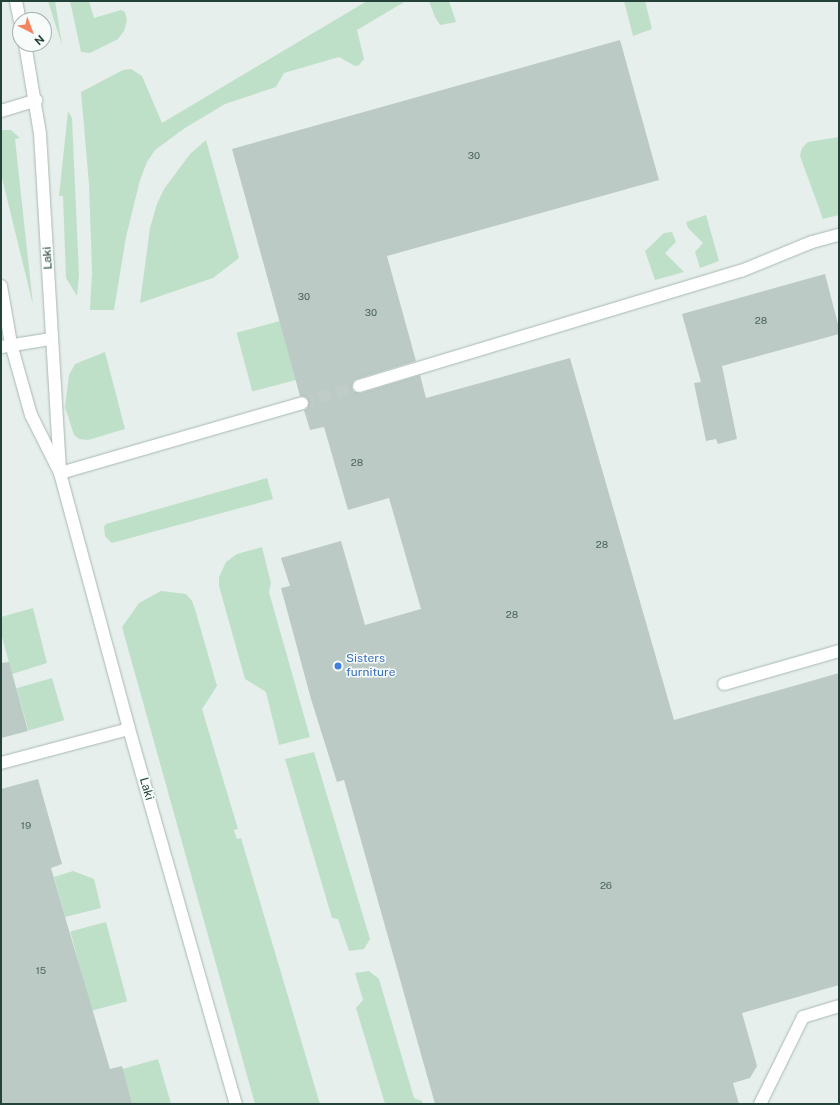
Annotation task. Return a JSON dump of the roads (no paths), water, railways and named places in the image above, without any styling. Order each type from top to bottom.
[{"type":"street","points":[[16,1],[18,12]]},
{"type":"street","name":"Laki","points":[[26,52],[36,100],[40,134],[60,473],[129,729],[236,1104]]},
{"type":"street","points":[[1,111],[36,100]]},
{"type":"street","points":[[359,386],[741,271],[812,242],[839,235]]},
{"type":"street","name":"Laki","points":[[1,286],[6,346],[31,415],[60,473]]},
{"type":"street","points":[[6,346],[51,339]]},
{"type":"street","points":[[60,473],[302,403]]},
{"type":"street","points":[[724,684],[839,651]]},
{"type":"street","points":[[1,763],[129,729]]},
{"type":"street","points":[[760,1104],[803,1017],[839,1006]]},
{"type":"tunnel","points":[[302,403],[359,386]]},
{"type":"place","name":"Sisters furniture","points":[[338,666]]}]
